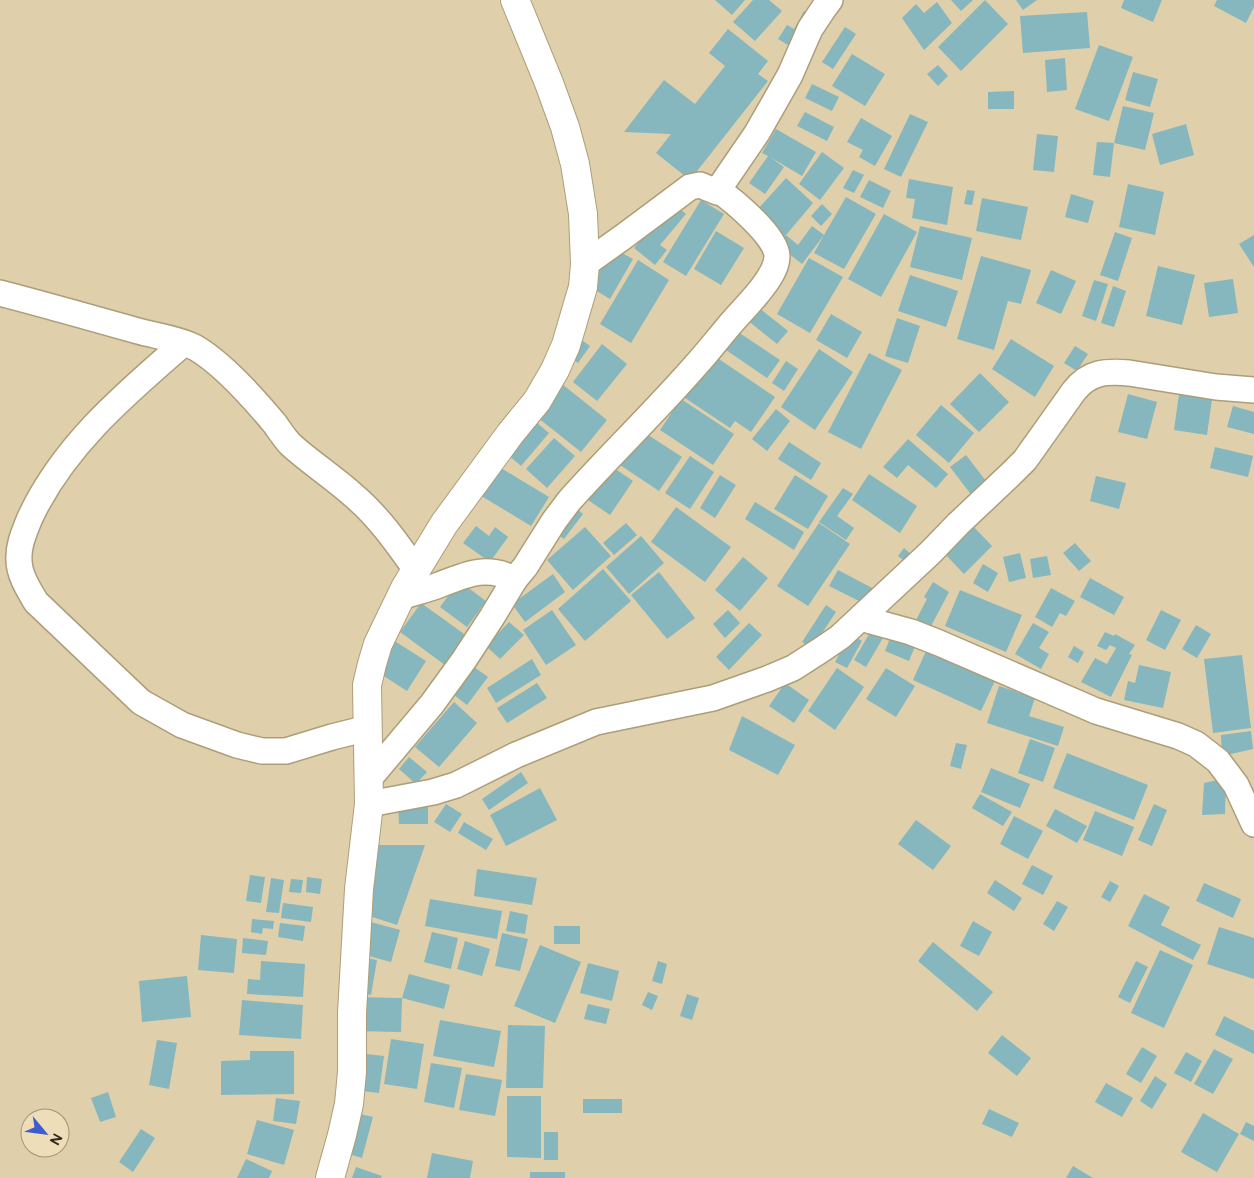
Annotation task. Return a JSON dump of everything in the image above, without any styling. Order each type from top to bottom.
[{"type":"main road","points":[[330,1178],[349,1104],[352,1072],[352,1013],[359,889],[368,792],[367,685],[372,664],[378,644],[401,597],[444,524],[510,434],[537,401],[555,370],[566,345],[583,287],[585,264],[583,214],[576,164],[549,83],[515,0]]},
{"type":"street","points":[[718,190],[757,133],[790,75],[810,29],[830,0]]},
{"type":"street","points":[[368,792],[464,660],[515,580],[569,501],[696,365],[770,277],[777,259],[772,243],[733,200],[718,190],[717,192],[700,185],[690,187],[585,264]]},
{"type":"street","points":[[0,293],[184,343],[196,348],[237,382],[290,443],[354,495],[385,526],[416,570]]},
{"type":"street","points":[[184,343],[128,391],[89,431],[65,460],[36,505],[22,537],[18,561],[24,583],[36,602],[141,702],[182,725],[237,745],[262,750],[286,751],[368,728]]},
{"type":"street","points":[[368,792],[423,794],[456,785],[516,755],[596,722],[713,698],[793,668],[840,636],[931,552],[1025,460],[1081,382],[1094,375],[1129,373],[1216,387],[1254,390]]},
{"type":"street","points":[[401,597],[476,572],[499,573],[515,580]]},
{"type":"street","points":[[862,617],[939,643],[1096,711],[1178,736],[1196,744],[1218,761],[1236,785],[1254,824]]},
{"type":"building","points":[[715,0],[745,0],[732,15]]},
{"type":"building","points":[[753,0],[769,0],[782,11],[755,41],[733,22]]},
{"type":"building","points":[[951,0],[973,0],[961,11]]},
{"type":"building","points":[[985,0],[1008,24],[961,71],[938,47]]},
{"type":"building","points":[[1016,0],[1037,0],[1023,10]]},
{"type":"building","points":[[1124,0],[1162,0],[1153,22],[1121,8]]},
{"type":"building","points":[[1217,0],[1254,0],[1254,7],[1246,23],[1214,6]]},
{"type":"building","points":[[937,2],[952,23],[924,50],[902,18],[916,4],[924,13]]},
{"type":"building","points":[[804,11],[822,21],[803,54],[778,39],[787,25],[794,29]]},
{"type":"building","points":[[1087,12],[1090,48],[1023,53],[1020,16]]},
{"type":"building","points":[[845,27],[856,34],[833,69],[822,62]]},
{"type":"building","points":[[728,29],[768,61],[758,74],[768,81],[690,180],[656,153],[671,134],[624,132],[664,80],[695,104],[725,66],[709,53]]},
{"type":"building","points":[[1099,45],[1133,57],[1109,121],[1075,109]]},
{"type":"building","points":[[852,54],[885,74],[865,106],[832,86]]},
{"type":"building","points":[[1065,58],[1067,90],[1047,92],[1045,60]]},
{"type":"building","points":[[938,65],[948,76],[938,86],[927,74]]},
{"type":"building","points":[[1133,72],[1158,79],[1150,107],[1125,100]]},
{"type":"building","points":[[812,84],[839,97],[832,111],[805,98]]},
{"type":"building","points":[[1014,91],[1014,109],[988,109],[988,92]]},
{"type":"building","points":[[1123,106],[1154,113],[1145,150],[1114,143]]},
{"type":"building","points":[[805,112],[834,127],[827,141],[797,126]]},
{"type":"building","points":[[910,114],[928,122],[901,177],[884,169]]},
{"type":"building","points":[[861,118],[892,136],[875,166],[859,157],[863,150],[847,142]]},
{"type":"building","points":[[1186,124],[1194,155],[1160,165],[1152,134]]},
{"type":"building","points":[[776,129],[816,152],[802,176],[770,157],[784,167],[765,194],[749,183],[768,156],[762,153]]},
{"type":"building","points":[[1037,134],[1058,136],[1054,172],[1033,170]]},
{"type":"building","points":[[1097,142],[1114,143],[1110,177],[1093,175]]},
{"type":"building","points":[[822,152],[844,168],[820,200],[799,184]]},
{"type":"building","points":[[853,170],[864,175],[854,193],[843,188]]},
{"type":"building","points":[[786,178],[813,203],[786,235],[779,240],[758,209]]},
{"type":"building","points":[[909,179],[953,187],[947,225],[912,218],[915,199],[906,198]]},
{"type":"building","points":[[869,180],[891,191],[883,208],[860,197]]},
{"type":"building","points":[[1128,184],[1164,192],[1155,235],[1119,227]]},
{"type":"building","points":[[967,190],[975,191],[972,205],[964,204]]},
{"type":"building","points":[[1071,194],[1094,201],[1088,223],[1065,217]]},
{"type":"building","points":[[846,197],[876,214],[844,269],[814,253]]},
{"type":"building","points":[[982,198],[1028,207],[1021,240],[976,231]]},
{"type":"building","points":[[701,200],[724,214],[686,276],[663,262]]},
{"type":"building","points":[[672,202],[686,214],[660,245],[667,250],[655,265],[634,248]]},
{"type":"building","points":[[822,204],[832,214],[821,226],[811,216]]},
{"type":"building","points":[[884,214],[917,232],[881,297],[848,279]]},
{"type":"building","points":[[812,226],[824,235],[802,264],[778,245],[786,235],[798,245]]},
{"type":"building","points":[[920,226],[972,238],[962,280],[910,267]]},
{"type":"building","points":[[716,231],[744,248],[721,285],[694,269]]},
{"type":"building","points":[[1115,232],[1132,238],[1118,281],[1100,275]]},
{"type":"building","points":[[1254,235],[1254,267],[1239,244]]},
{"type":"building","points":[[613,248],[633,259],[610,299],[590,287]]},
{"type":"building","points":[[981,256],[1031,270],[1021,304],[1008,301],[994,350],[957,339]]},
{"type":"building","points":[[809,258],[843,277],[810,333],[777,314]]},
{"type":"building","points":[[638,260],[669,280],[631,343],[600,324]]},
{"type":"building","points":[[1158,266],[1195,275],[1182,325],[1146,316]]},
{"type":"building","points":[[1051,270],[1076,281],[1061,314],[1036,303]]},
{"type":"building","points":[[910,275],[958,291],[946,327],[898,311]]},
{"type":"building","points":[[1233,279],[1238,313],[1209,317],[1204,283]]},
{"type":"building","points":[[1094,280],[1108,284],[1096,321],[1082,316]]},
{"type":"building","points":[[1113,286],[1126,291],[1114,327],[1101,323]]},
{"type":"building","points":[[758,307],[788,331],[777,344],[747,320]]},
{"type":"building","points":[[831,314],[862,332],[847,358],[816,340]]},
{"type":"building","points":[[897,318],[920,326],[908,363],[885,356]]},
{"type":"building","points":[[735,330],[780,360],[767,378],[723,348]]},
{"type":"building","points":[[576,336],[590,346],[578,363],[564,353]]},
{"type":"building","points":[[1011,339],[1054,366],[1035,397],[992,369]]},
{"type":"building","points":[[602,344],[627,364],[597,401],[573,382]]},
{"type":"building","points":[[1075,346],[1088,354],[1077,371],[1064,363]]},
{"type":"building","points":[[819,349],[853,372],[815,430],[781,407]]},
{"type":"building","points":[[710,353],[775,397],[751,432],[735,421],[730,428],[682,396]]},
{"type":"building","points":[[869,353],[902,370],[861,449],[828,432]]},
{"type":"building","points":[[786,361],[798,369],[784,391],[772,383]]},
{"type":"building","points":[[980,373],[1009,402],[979,432],[950,404]]},
{"type":"building","points":[[562,384],[607,420],[581,452],[537,417]]},
{"type":"building","points":[[1180,387],[1213,392],[1207,435],[1174,430]]},
{"type":"building","points":[[1128,394],[1157,402],[1147,439],[1118,432]]},
{"type":"building","points":[[681,399],[734,434],[713,465],[660,430]]},
{"type":"building","points":[[941,405],[974,433],[949,463],[916,435]]},
{"type":"building","points":[[1233,406],[1254,412],[1254,434],[1227,427]]},
{"type":"building","points":[[776,409],[790,421],[767,451],[752,439]]},
{"type":"building","points":[[530,417],[549,433],[521,466],[502,450]]},
{"type":"building","points":[[642,431],[682,457],[659,491],[620,465]]},
{"type":"building","points":[[554,438],[575,456],[547,488],[526,469]]},
{"type":"building","points":[[908,439],[948,474],[936,488],[908,465],[897,478],[883,467]]},
{"type":"building","points":[[789,442],[821,463],[811,480],[778,459]]},
{"type":"building","points":[[1215,447],[1253,456],[1248,477],[1210,468]]},
{"type":"building","points":[[966,455],[989,485],[973,497],[950,467]]},
{"type":"building","points":[[690,456],[714,472],[690,509],[665,493]]},
{"type":"building","points":[[608,464],[633,481],[610,515],[585,498]]},
{"type":"building","points":[[496,465],[549,497],[531,526],[478,494]]},
{"type":"building","points":[[869,474],[917,506],[900,533],[852,500]]},
{"type":"building","points":[[720,475],[736,485],[715,518],[700,508]]},
{"type":"building","points":[[795,475],[828,496],[808,529],[774,509]]},
{"type":"building","points":[[1096,476],[1126,483],[1119,509],[1090,501]]},
{"type":"building","points":[[843,488],[853,494],[837,516],[854,528],[846,540],[819,522]]},
{"type":"building","points":[[755,502],[804,532],[794,550],[745,519]]},
{"type":"building","points":[[573,506],[583,514],[564,539],[553,531]]},
{"type":"building","points":[[676,507],[731,547],[705,582],[651,542]]},
{"type":"building","points":[[626,523],[637,535],[614,555],[603,543]]},
{"type":"building","points":[[819,523],[850,544],[808,606],[777,586]]},
{"type":"building","points":[[970,523],[992,546],[964,574],[942,551]]},
{"type":"building","points":[[476,526],[489,536],[495,527],[508,537],[490,562],[463,543]]},
{"type":"building","points":[[585,527],[611,556],[573,590],[547,560]]},
{"type":"building","points":[[641,536],[664,563],[629,594],[606,567]]},
{"type":"building","points":[[1075,543],[1091,561],[1079,571],[1063,553]]},
{"type":"building","points":[[904,548],[913,556],[907,563],[898,556]]},
{"type":"building","points":[[1020,553],[1026,578],[1009,582],[1003,557]]},
{"type":"building","points":[[1047,556],[1051,575],[1033,578],[1030,559]]},
{"type":"building","points":[[743,557],[768,578],[740,611],[715,590]]},
{"type":"building","points":[[983,564],[998,573],[988,592],[973,583]]},
{"type":"building","points":[[603,569],[631,601],[585,641],[558,609]]},
{"type":"building","points":[[838,570],[874,589],[865,604],[829,586]]},
{"type":"building","points":[[659,572],[695,618],[667,639],[631,595]]},
{"type":"building","points":[[553,574],[565,592],[525,622],[512,604]]},
{"type":"building","points":[[1090,578],[1124,597],[1114,615],[1080,597]]},
{"type":"building","points":[[459,581],[486,601],[467,627],[440,607]]},
{"type":"building","points":[[933,582],[949,592],[930,628],[916,620],[927,599],[924,597]]},
{"type":"building","points":[[1051,588],[1075,601],[1066,616],[1060,613],[1052,627],[1035,617]]},
{"type":"building","points":[[960,590],[1022,615],[1006,652],[945,626]]},
{"type":"building","points":[[421,603],[467,636],[445,665],[400,632]]},
{"type":"building","points":[[826,605],[836,612],[812,648],[802,642]]},
{"type":"building","points":[[552,610],[576,645],[546,665],[523,630]]},
{"type":"building","points":[[728,610],[740,623],[725,638],[713,624]]},
{"type":"building","points":[[1161,610],[1181,620],[1165,650],[1146,640]]},
{"type":"building","points":[[509,622],[524,635],[500,659],[486,646]]},
{"type":"building","points":[[749,623],[762,635],[729,670],[716,657]]},
{"type":"building","points":[[1033,623],[1049,632],[1039,648],[1049,654],[1041,669],[1015,654]]},
{"type":"building","points":[[1196,625],[1211,634],[1197,658],[1182,649]]},
{"type":"building","points":[[872,629],[884,636],[866,667],[854,660]]},
{"type":"building","points":[[893,631],[917,641],[909,661],[885,651]]},
{"type":"building","points":[[1105,632],[1114,636],[1115,634],[1135,645],[1129,654],[1132,655],[1111,697],[1081,682],[1095,658],[1107,664],[1116,648],[1110,645],[1106,650],[1097,646]]},
{"type":"building","points":[[850,634],[862,641],[847,668],[835,662]]},
{"type":"building","points":[[393,640],[426,661],[407,691],[376,671]]},
{"type":"building","points":[[931,640],[999,672],[981,711],[913,680]]},
{"type":"building","points":[[1074,646],[1084,652],[1078,663],[1068,657]]},
{"type":"building","points":[[1242,655],[1251,728],[1213,733],[1204,659]]},
{"type":"building","points":[[532,659],[541,675],[496,703],[487,688]]},
{"type":"building","points":[[1139,665],[1171,672],[1163,708],[1124,700],[1128,681],[1135,683]]},
{"type":"building","points":[[474,667],[488,677],[467,705],[454,695]]},
{"type":"building","points":[[837,668],[864,687],[835,730],[808,711]]},
{"type":"building","points":[[886,668],[915,686],[896,717],[866,699]]},
{"type":"building","points":[[537,683],[547,698],[507,723],[497,708]]},
{"type":"building","points":[[785,683],[809,700],[794,723],[769,706]]},
{"type":"building","points":[[999,686],[1035,698],[1029,716],[1064,727],[1058,746],[987,723]]},
{"type":"building","points":[[454,702],[477,723],[439,767],[415,747]]},
{"type":"building","points":[[742,716],[795,745],[778,775],[729,750]]},
{"type":"building","points":[[1251,731],[1253,749],[1222,756],[1221,735]]},
{"type":"building","points":[[1030,739],[1055,748],[1043,782],[1018,773]]},
{"type":"building","points":[[956,743],[967,745],[961,769],[950,766]]},
{"type":"building","points":[[1067,753],[1148,785],[1134,820],[1053,788]]},
{"type":"building","points":[[409,757],[427,772],[416,784],[399,769]]},
{"type":"building","points":[[991,768],[1030,784],[1020,808],[981,792]]},
{"type":"building","points":[[521,772],[528,783],[489,810],[482,799]]},
{"type":"building","points":[[1218,780],[1226,781],[1225,814],[1202,815],[1204,783]]},
{"type":"building","points":[[540,788],[557,820],[506,846],[490,815]]},
{"type":"building","points":[[980,794],[1012,812],[1003,826],[972,808]]},
{"type":"building","points":[[446,804],[462,814],[450,832],[434,822]]},
{"type":"building","points":[[1154,804],[1167,810],[1152,846],[1138,840]]},
{"type":"building","points":[[428,805],[428,824],[399,824],[398,806]]},
{"type":"building","points":[[1055,809],[1087,826],[1077,843],[1046,826]]},
{"type":"building","points":[[1095,811],[1134,827],[1122,856],[1083,840]]},
{"type":"building","points":[[1014,816],[1043,831],[1028,859],[1000,844]]},
{"type":"building","points":[[916,820],[951,846],[933,870],[898,844]]},
{"type":"building","points":[[464,822],[493,839],[486,850],[458,833]]},
{"type":"building","points":[[368,845],[425,845],[397,925],[363,914]]},
{"type":"building","points":[[1032,865],[1053,876],[1043,895],[1022,884]]},
{"type":"building","points":[[477,869],[537,878],[532,905],[474,896]]},
{"type":"building","points":[[250,875],[265,877],[261,903],[246,901]]},
{"type":"building","points":[[307,877],[322,879],[320,894],[306,892]]},
{"type":"building","points":[[271,878],[284,880],[279,913],[266,912]]},
{"type":"building","points":[[291,879],[303,880],[301,893],[289,892]]},
{"type":"building","points":[[995,880],[1022,898],[1014,911],[987,893]]},
{"type":"building","points":[[1110,881],[1119,886],[1110,902],[1101,897]]},
{"type":"building","points":[[1204,883],[1241,899],[1233,918],[1196,901]]},
{"type":"building","points":[[1144,894],[1170,907],[1161,925],[1201,945],[1193,960],[1128,926]]},
{"type":"building","points":[[430,899],[502,911],[497,939],[425,926]]},
{"type":"building","points":[[1057,901],[1068,907],[1054,931],[1043,924]]},
{"type":"building","points":[[283,903],[313,907],[311,922],[281,918]]},
{"type":"building","points":[[510,911],[528,915],[525,934],[506,931]]},
{"type":"building","points":[[252,919],[274,921],[273,929],[263,928],[262,934],[251,932]]},
{"type":"building","points":[[367,921],[400,930],[391,962],[358,953]]},
{"type":"building","points":[[973,921],[992,932],[979,956],[960,946]]},
{"type":"building","points":[[280,923],[305,926],[303,941],[278,937]]},
{"type":"building","points":[[554,926],[580,926],[580,944],[554,944]]},
{"type":"building","points":[[1219,927],[1254,938],[1254,979],[1207,964]]},
{"type":"building","points":[[432,932],[458,938],[451,969],[424,962]]},
{"type":"building","points":[[502,933],[528,939],[520,971],[495,966]]},
{"type":"building","points":[[201,935],[237,939],[234,973],[198,970]]},
{"type":"building","points":[[243,938],[268,941],[266,955],[242,953]]},
{"type":"building","points":[[465,941],[490,949],[482,976],[457,969]]},
{"type":"building","points":[[933,942],[993,992],[977,1011],[918,961]]},
{"type":"building","points":[[540,945],[581,962],[555,1023],[514,1006]]},
{"type":"building","points":[[1160,950],[1193,965],[1164,1028],[1131,1013]]},
{"type":"building","points":[[365,958],[377,960],[371,995],[360,993]]},
{"type":"building","points":[[261,961],[305,964],[303,997],[247,994],[248,979],[260,980]]},
{"type":"building","points":[[658,961],[667,964],[662,984],[652,981]]},
{"type":"building","points":[[1136,961],[1148,967],[1130,1003],[1118,997]]},
{"type":"building","points":[[588,963],[619,971],[612,1001],[580,993]]},
{"type":"building","points":[[409,974],[450,985],[444,1009],[402,998]]},
{"type":"building","points":[[187,976],[191,1017],[142,1022],[139,981]]},
{"type":"building","points":[[648,992],[658,996],[652,1010],[642,1005]]},
{"type":"building","points":[[687,994],[699,998],[692,1020],[680,1016]]},
{"type":"building","points":[[354,997],[402,998],[401,1032],[353,1031]]},
{"type":"building","points":[[242,1000],[303,1005],[301,1039],[239,1035]]},
{"type":"building","points":[[588,1004],[610,1009],[606,1024],[584,1019]]},
{"type":"building","points":[[1224,1016],[1254,1031],[1254,1054],[1215,1035]]},
{"type":"building","points":[[440,1020],[501,1031],[494,1067],[433,1056]]},
{"type":"building","points":[[508,1025],[545,1026],[543,1088],[506,1088]]},
{"type":"building","points":[[1002,1035],[1031,1058],[1017,1076],[988,1053]]},
{"type":"building","points":[[391,1039],[424,1044],[417,1089],[384,1084]]},
{"type":"building","points":[[157,1040],[177,1043],[169,1089],[149,1085]]},
{"type":"building","points":[[1142,1047],[1157,1056],[1141,1083],[1126,1074]]},
{"type":"building","points":[[1214,1049],[1233,1059],[1213,1094],[1194,1084]]},
{"type":"building","points":[[250,1051],[294,1051],[294,1094],[221,1095],[221,1061],[250,1060]]},
{"type":"building","points":[[1186,1052],[1202,1061],[1191,1082],[1174,1073]]},
{"type":"building","points":[[358,1053],[384,1056],[379,1093],[353,1090]]},
{"type":"building","points":[[431,1063],[462,1068],[454,1108],[424,1102]]},
{"type":"building","points":[[466,1074],[502,1080],[495,1116],[459,1110]]},
{"type":"building","points":[[1155,1076],[1167,1084],[1152,1109],[1140,1101]]},
{"type":"building","points":[[1106,1083],[1133,1098],[1122,1117],[1095,1102]]},
{"type":"building","points":[[108,1092],[116,1117],[100,1122],[91,1098]]},
{"type":"building","points":[[507,1096],[541,1096],[541,1158],[507,1157]]},
{"type":"building","points":[[276,1098],[300,1101],[296,1124],[273,1121]]},
{"type":"building","points":[[583,1099],[622,1099],[622,1113],[583,1113]]},
{"type":"building","points":[[989,1109],[1019,1123],[1012,1137],[982,1124]]},
{"type":"building","points":[[356,1113],[373,1117],[362,1158],[345,1153]]},
{"type":"building","points":[[1203,1113],[1239,1134],[1217,1172],[1181,1152]]},
{"type":"building","points":[[257,1120],[294,1130],[284,1165],[247,1154]]},
{"type":"building","points":[[1246,1122],[1254,1126],[1254,1141],[1240,1134]]},
{"type":"building","points":[[141,1129],[155,1138],[133,1172],[119,1162]]},
{"type":"building","points":[[544,1132],[558,1132],[558,1160],[544,1160]]},
{"type":"building","points":[[432,1153],[473,1161],[470,1178],[427,1178]]},
{"type":"building","points":[[246,1159],[272,1171],[269,1178],[237,1178]]},
{"type":"building","points":[[1073,1166],[1093,1178],[1066,1178]]},
{"type":"building","points":[[356,1167],[382,1176],[381,1178],[352,1178]]},
{"type":"building","points":[[530,1172],[565,1172],[565,1178],[530,1178]]}]
